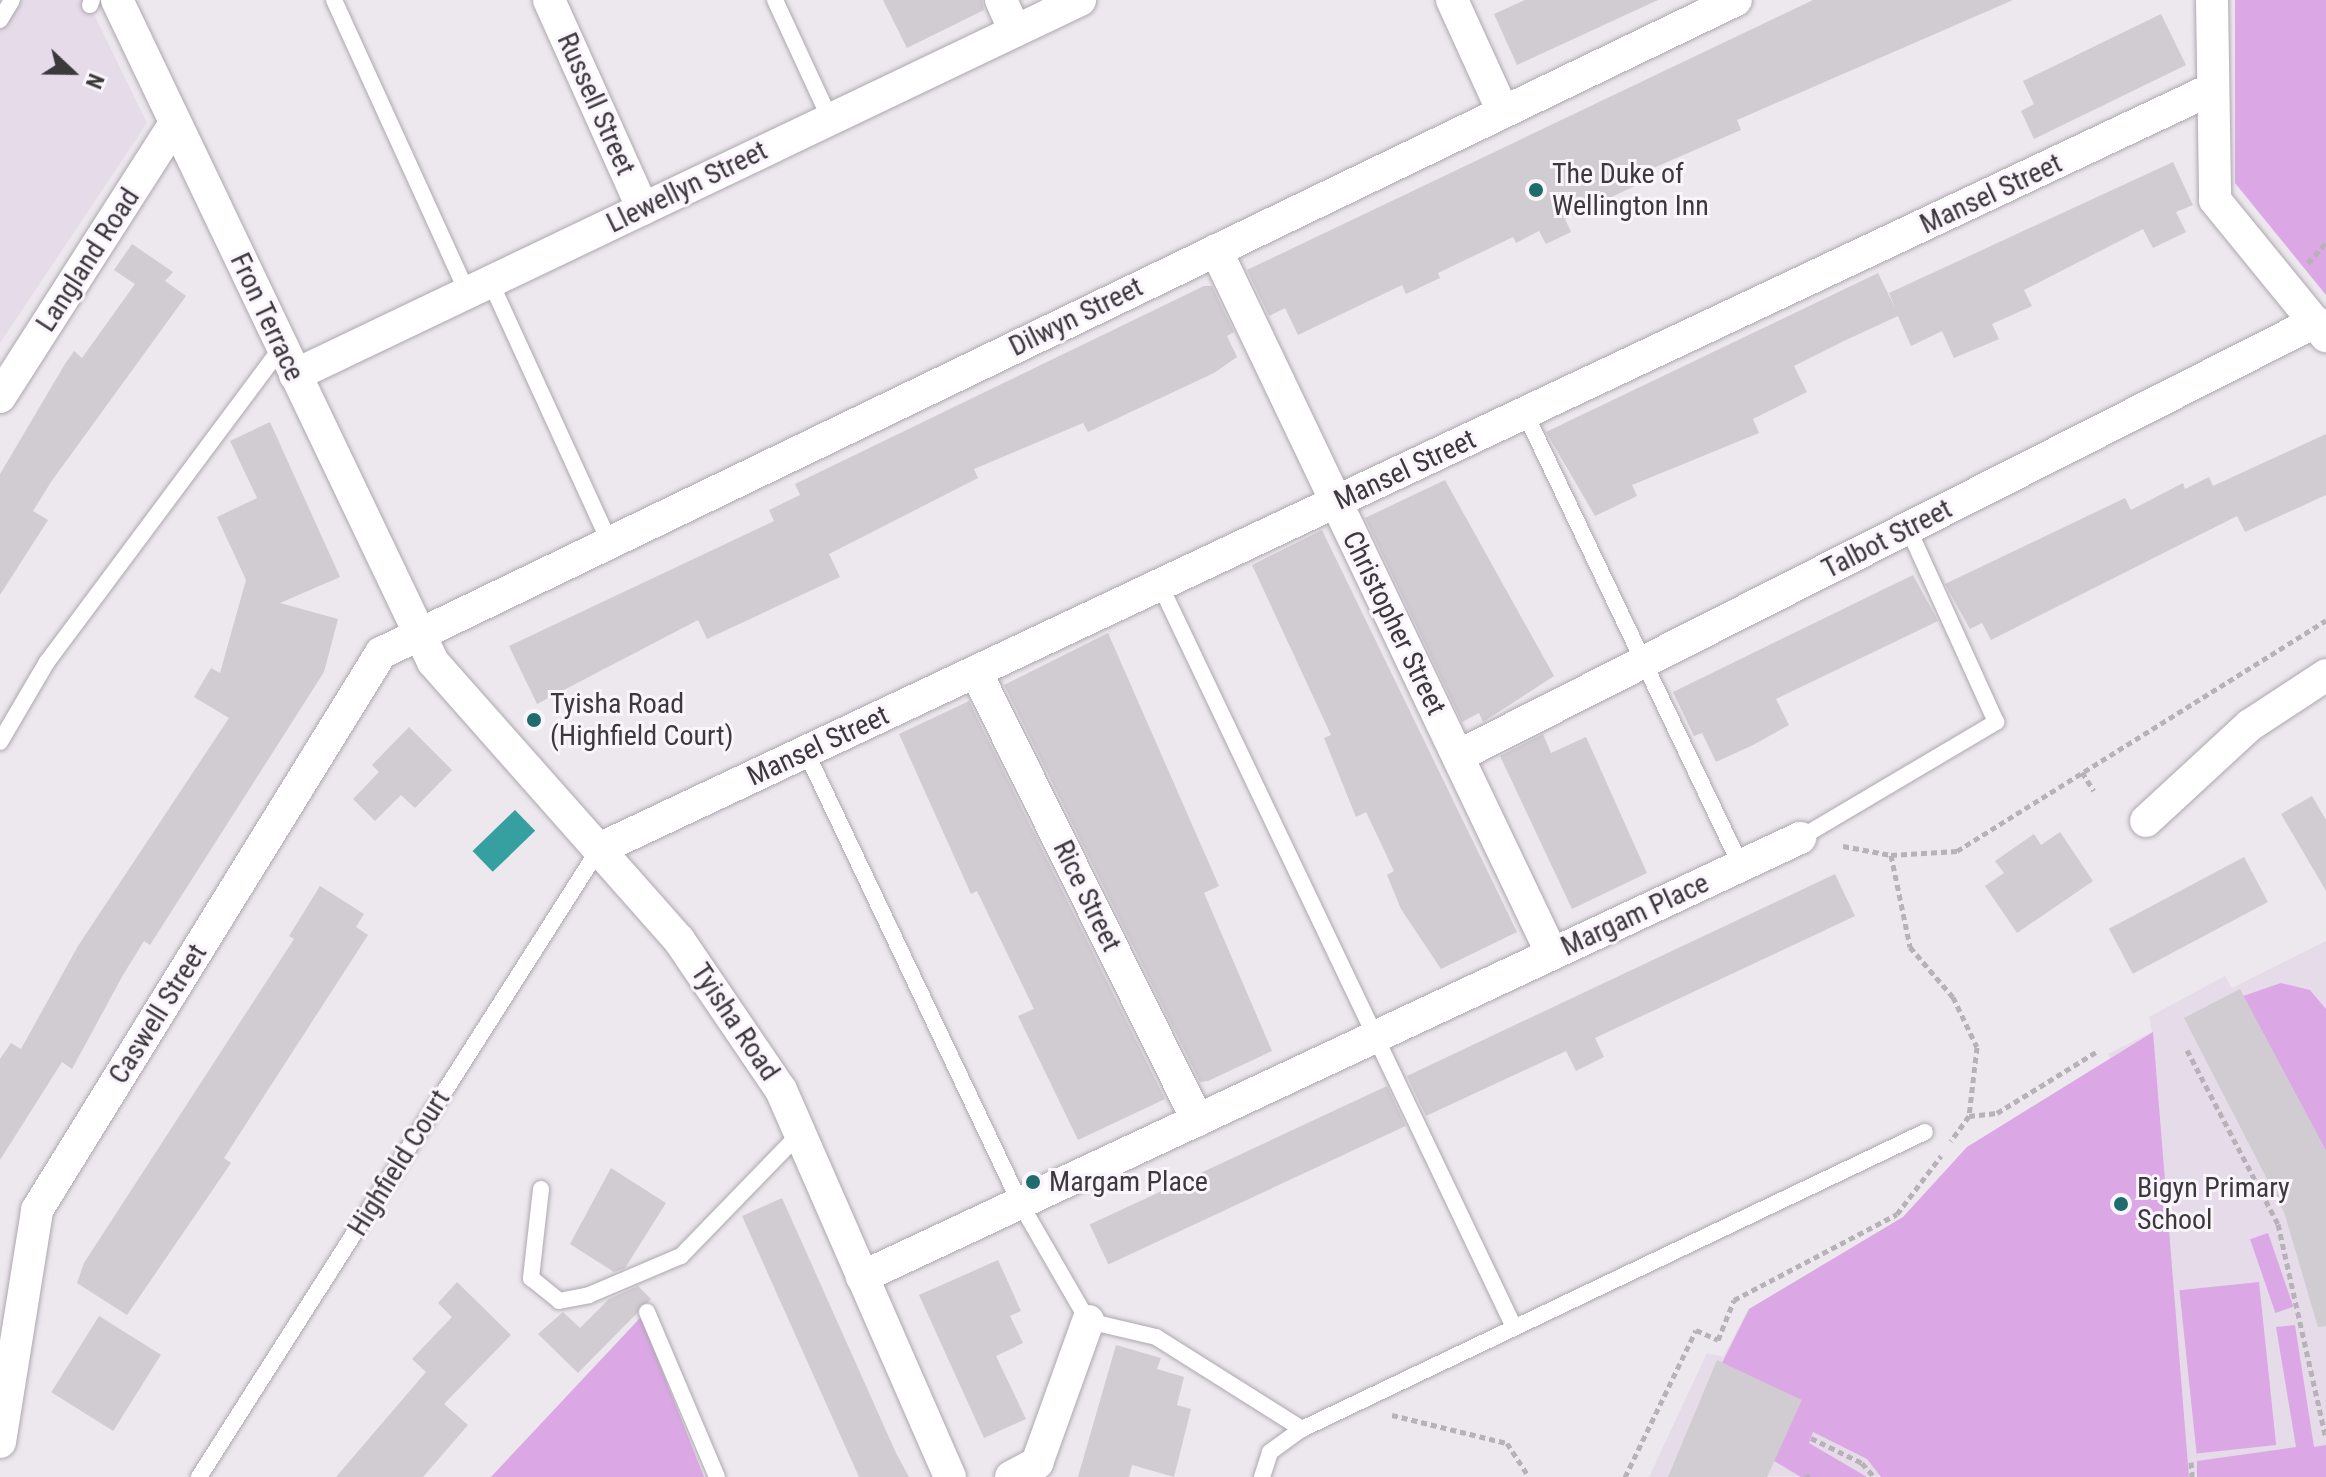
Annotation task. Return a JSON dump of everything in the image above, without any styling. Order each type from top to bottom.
[{"type":"street","name":"Russell Street","points":[[549,0],[643,209]]},
{"type":"street","points":[[1001,0],[1015,31]]},
{"type":"street","name":"Llewellyn Street","points":[[288,361],[479,287],[1080,0]]},
{"type":"street","points":[[1452,0],[1503,112]]},
{"type":"street","name":"Dilwyn Street","points":[[417,633],[1736,0]]},
{"type":"street","points":[[2212,0],[2210,90],[2215,200],[2321,329]]},
{"type":"street","name":"Fron Terrace","points":[[100,2],[175,123],[417,633]]},
{"type":"street","name":"Mansel Street","points":[[599,849],[2210,90]]},
{"type":"street","name":"Langland Road","points":[[0,397],[175,123]]},
{"type":"street","name":"Christopher Street","points":[[1216,250],[1552,954]]},
{"type":"street","name":"Talbot Street","points":[[1458,756],[1908,528],[2321,329]]},
{"type":"street","name":"Tyisha Road","points":[[417,633],[478,718],[599,849],[728,1008],[800,1133],[950,1477]]},
{"type":"street","name":"Caswell Street","points":[[0,1442],[37,1210],[381,653],[417,633]]},
{"type":"street","name":"Rice Street","points":[[976,672],[1197,1120]]},
{"type":"street","points":[[2146,821],[2250,725],[2326,675]]},
{"type":"street","name":"Margam Place","points":[[862,1277],[1800,838]]},
{"type":"street","points":[[1011,1477],[1037,1463],[1088,1321]]},
{"type":"lane","points":[[0,20],[12,0]]},
{"type":"lane","points":[[334,0],[609,541]]},
{"type":"lane","points":[[775,0],[830,119]]},
{"type":"lane","points":[[0,742],[47,662],[288,361]]},
{"type":"lane","points":[[1525,413],[1741,866]]},
{"type":"lane","points":[[1800,838],[1996,722],[1908,528]]},
{"type":"lane","points":[[1160,585],[1379,1035],[1512,1323]]},
{"type":"lane","points":[[806,752],[1020,1203],[1088,1321],[1156,1337],[1302,1429]]},
{"type":"lane","name":"Highfield Court","points":[[199,1477],[599,849]]},
{"type":"lane","points":[[1262,1477],[1270,1452],[1302,1429],[1512,1323],[1925,1132]]},
{"type":"lane","points":[[541,1189],[531,1278],[559,1301],[589,1295],[681,1256],[800,1133]]},
{"type":"lane","points":[[647,1312],[717,1477]]},
{"type":"path","points":[[1800,838],[1935,856],[1957,851],[2326,620]]},
{"type":"path","points":[[2082,772],[2094,791]]},
{"type":"path","points":[[2187,1050],[2278,1224],[2326,1438]]},
{"type":"path","points":[[1969,1116],[1997,1113],[2096,1052]]},
{"type":"path","points":[[1346,1407],[1473,1430],[1507,1443],[1529,1477]]},
{"type":"path","points":[[1811,1438],[1862,1463],[1874,1477]]},
{"type":"path","points":[[2191,1462],[2192,1477]]},
{"type":"shaded area","points":[[0,0],[87,0],[147,123],[0,343]]},
{"type":"shaded area","points":[[2235,0],[2326,0],[2326,295],[2235,183]]},
{"type":"shaded area","name":"Bigyn Primary School","points":[[2326,941],[2326,1475],[1649,1477],[1707,1353],[1723,1357],[1749,1309],[1903,1217],[1967,1147],[2111,1063],[2108,1054],[2152,1032],[2149,1017],[2225,976],[2232,988]]},
{"type":"shaded area","points":[[2281,983],[2310,990],[2326,1009],[2326,1151],[2243,996]]},
{"type":"shaded area","points":[[2153,1032],[2189,1477],[1881,1477],[1867,1459],[1813,1432],[1809,1443],[1867,1477],[1801,1477],[1774,1461],[1722,1363],[1749,1309],[1903,1217],[1967,1147]]},
{"type":"shaded area","points":[[2268,1233],[2293,1307],[2275,1313],[2250,1239]]},
{"type":"shaded area","points":[[2259,1282],[2276,1445],[2197,1453],[2179,1290]]},
{"type":"shaded area","points":[[641,1317],[704,1477],[491,1477]]},
{"type":"shaded area","points":[[2295,1325],[2314,1447],[2326,1445],[2326,1477],[2197,1477],[2197,1461],[2296,1447],[2276,1327]]},
{"type":"water","points":[[515,810],[535,831],[493,872],[473,851]]},
{"type":"building","points":[[883,0],[982,0],[984,10],[907,48]]},
{"type":"building","points":[[1525,0],[1658,0],[1517,65],[1494,14]]},
{"type":"building","points":[[1813,0],[2013,0],[1737,120],[1741,130],[1635,176],[1639,184],[1565,219],[1571,232],[1546,244],[1539,231],[1516,243],[1513,237],[1438,273],[1440,278],[1406,294],[1402,285],[1298,335],[1285,308],[1269,316],[1247,270]]},
{"type":"building","points":[[2161,14],[2186,65],[2034,139],[2021,111],[2034,104],[2023,81]]},
{"type":"building","points":[[2173,162],[2193,205],[2176,212],[2186,232],[2153,248],[2143,229],[2024,290],[2032,306],[1992,324],[1999,339],[1954,358],[1942,331],[1911,346],[1898,316],[1846,340],[1794,366],[1807,392],[1753,419],[1759,433],[1632,485],[1637,496],[1595,516],[1546,432],[1878,273],[1895,308],[1889,293]]},
{"type":"building","points":[[132,244],[173,272],[165,281],[186,296],[51,482],[33,511],[48,520],[0,595],[0,474],[74,351],[82,358],[135,284],[114,270]]},
{"type":"building","points":[[1204,286],[1212,286],[1234,332],[1227,336],[1237,357],[1214,373],[1088,432],[1083,423],[974,469],[978,478],[829,554],[840,577],[707,639],[698,620],[537,704],[509,646],[774,521],[769,510],[800,495],[795,484]]},
{"type":"building","points":[[270,422],[340,577],[280,603],[338,619],[324,672],[150,945],[144,941],[72,1069],[62,1062],[0,1160],[0,1059],[11,1043],[21,1049],[78,946],[229,718],[194,697],[211,668],[220,673],[246,580],[217,517],[257,498],[230,441]]},
{"type":"building","points":[[2326,434],[2326,495],[2245,532],[2237,516],[1991,640],[1982,623],[1970,629],[1945,584],[2125,498],[2131,510],[2183,483],[2185,489],[2209,477],[2213,486]]},
{"type":"building","points":[[1445,480],[1554,676],[1483,722],[1479,713],[1462,722],[1365,518]]},
{"type":"building","points":[[1322,530],[1517,932],[1441,969],[1401,909],[1387,875],[1394,871],[1366,812],[1356,817],[1324,738],[1331,735],[1252,565]]},
{"type":"building","points":[[1913,575],[1938,621],[1776,699],[1789,725],[1753,745],[1716,762],[1702,733],[1694,736],[1673,692]]},
{"type":"building","points":[[1108,633],[1219,886],[1204,893],[1272,1051],[1208,1081],[1200,1082],[1004,685]]},
{"type":"building","points":[[969,701],[1165,1099],[1078,1140],[1018,1016],[1034,1009],[977,891],[971,894],[899,734]]},
{"type":"building","points":[[409,727],[452,770],[415,808],[401,795],[375,821],[353,799],[379,772],[372,765]]},
{"type":"building","points":[[1543,734],[1551,753],[1586,737],[1647,873],[1572,909],[1500,756]]},
{"type":"building","points":[[2312,796],[2326,820],[2326,891],[2281,814]]},
{"type":"building","points":[[2060,832],[2093,881],[2017,933],[1985,886],[2004,873],[1995,861],[2034,834],[2041,845]]},
{"type":"building","points":[[2244,857],[2268,902],[2133,974],[2109,929]]},
{"type":"building","points":[[1835,874],[1855,916],[1595,1038],[1604,1057],[1576,1071],[1566,1051],[1426,1116],[1407,1076]]},
{"type":"building","points":[[320,886],[364,914],[356,927],[368,935],[224,1158],[231,1163],[127,1315],[77,1283],[84,1263],[294,939],[289,936]]},
{"type":"building","points":[[2240,989],[2326,1151],[2326,1326],[2318,1327],[2284,1212],[2184,1018]]},
{"type":"building","points":[[1387,1086],[1406,1126],[1108,1264],[1090,1225]]},
{"type":"building","points":[[611,1168],[666,1203],[625,1268],[614,1272],[570,1244]]},
{"type":"building","points":[[782,1198],[909,1477],[859,1477],[742,1216]]},
{"type":"building","points":[[998,1260],[1021,1311],[1010,1316],[1023,1343],[996,1356],[1026,1419],[984,1438],[919,1295]]},
{"type":"building","points":[[457,1282],[511,1335],[444,1404],[468,1425],[423,1477],[336,1477],[426,1372],[412,1359],[452,1317],[438,1303]]},
{"type":"building","points":[[638,1286],[651,1299],[578,1373],[538,1334],[563,1312],[580,1328],[609,1299]]},
{"type":"building","points":[[99,1316],[161,1355],[113,1431],[51,1392]]},
{"type":"building","points":[[1116,1345],[1161,1358],[1157,1369],[1184,1377],[1177,1405],[1191,1409],[1174,1477],[1132,1465],[1129,1477],[1078,1477]]},
{"type":"building","points":[[1717,1360],[1802,1400],[1767,1477],[1668,1477]]},
{"type":"place","name":"The Duke of Wellington Inn","points":[[1536,190]]},
{"type":"place","name":"Tyisha Road (Highfield Court)","points":[[534,720]]},
{"type":"place","name":"Margam Place","points":[[1033,1182]]},
{"type":"place","name":"Bigyn Primary School","points":[[2121,1204]]}]
